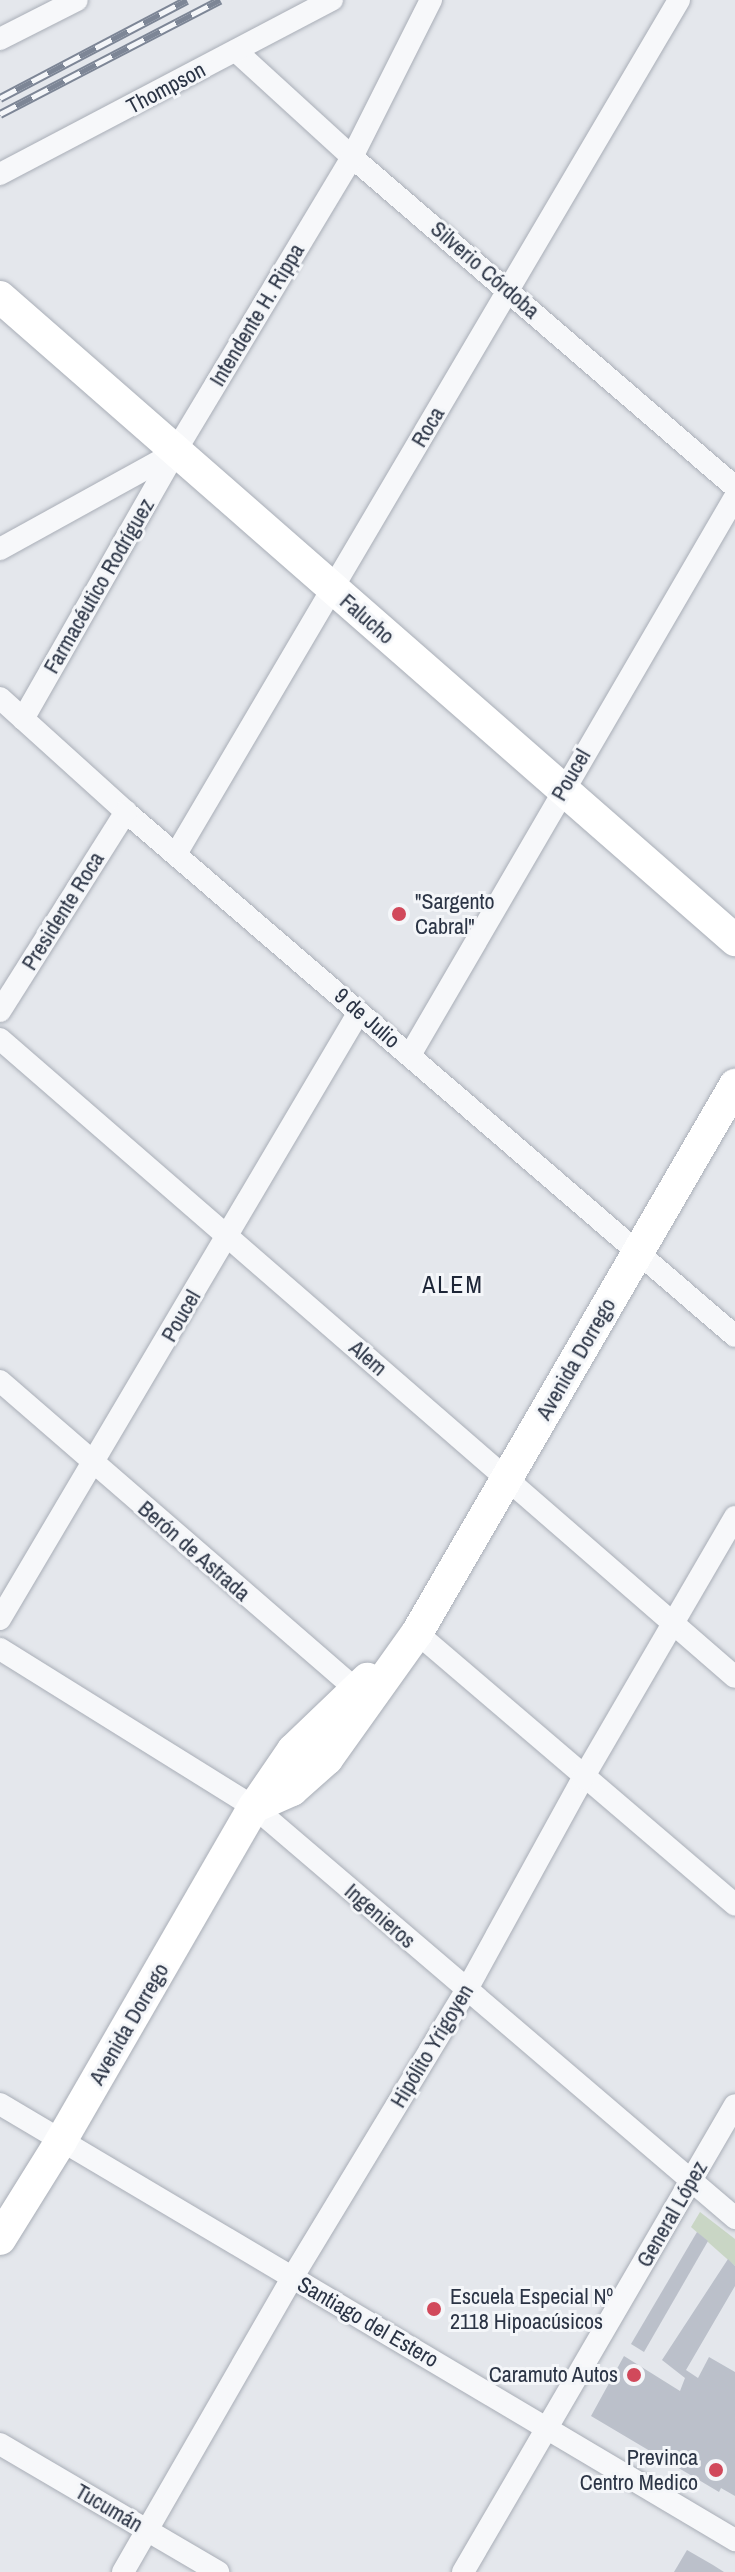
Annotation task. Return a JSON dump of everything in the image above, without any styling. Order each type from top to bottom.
[{"type":"main road","name":"Falucho","points":[[0,297],[735,940]]},
{"type":"main road","name":"Avenida Dorrego","points":[[254,1807],[292,1790],[327,1759],[417,1633],[735,1085]]},
{"type":"main road","name":"Avenida Dorrego","points":[[0,2239],[61,2141],[254,1807],[293,1750],[417,1633]]},
{"type":"street","points":[[0,39],[77,0]]},
{"type":"street","name":"Thompson","points":[[0,174],[332,0]]},
{"type":"street","name":"Intendente H. Rippa","points":[[175,452],[352,157],[431,0]]},
{"type":"street","name":"Roca","points":[[176,854],[679,0]]},
{"type":"street","name":"Silverio Córdoba","points":[[236,51],[352,157],[735,487]]},
{"type":"street","points":[[0,549],[175,452]]},
{"type":"street","name":"Farmacéutico Rodríguez","points":[[23,719],[175,452]]},
{"type":"street","name":"Poucel","points":[[410,1055],[562,789],[735,497]]},
{"type":"street","name":"9 de Julio","points":[[0,698],[126,812],[735,1336]]},
{"type":"street","name":"Presidente Roca","points":[[0,1011],[126,812]]},
{"type":"street","name":"Poucel","points":[[0,1619],[94,1465],[359,1012]]},
{"type":"street","name":"Alem","points":[[0,1039],[735,1677]]},
{"type":"street","name":"Berón de Astrada","points":[[0,1381],[355,1689]]},
{"type":"street","name":"Hipólito Yrigoyen","points":[[123,2572],[292,2278],[466,1991],[583,1778],[735,1517]]},
{"type":"street","points":[[417,1633],[735,1905]]},
{"type":"street","name":"Ingenieros","points":[[0,1649],[254,1807],[689,2183],[735,2218]]},
{"type":"street","points":[[345,1735],[355,1689]]},
{"type":"street","name":"Santiago del Estero","points":[[0,2104],[548,2426],[735,2540]]},
{"type":"street","name":"General López","points":[[463,2572],[735,2105]]},
{"type":"street","name":"Tucumán","points":[[0,2444],[218,2572]]},
{"type":"green space","points":[[700,2212],[735,2239],[735,2266],[691,2227]]},
{"type":"building","points":[[697,2232],[708,2241],[644,2352],[631,2344]]},
{"type":"building","name":"Caramuto Autos","points":[[728,2259],[735,2266],[735,2286],[686,2370],[698,2378],[709,2357],[735,2372],[735,2496],[721,2488],[719,2492],[591,2416],[624,2356],[680,2391],[685,2378],[662,2360]]},
{"type":"building","points":[[687,2550],[713,2565],[724,2572],[674,2572]]},
{"type":"railway","points":[[0,98],[187,0]]},
{"type":"railway","points":[[0,114],[220,0]]},
{"type":"place","name":"\"Sargento Cabral\"","points":[[399,914]]},
{"type":"place","name":"Escuela Especial Nº 2118 Hipoacúsicos","points":[[434,2309]]},
{"type":"place","name":"Caramuto Autos","points":[[634,2375]]},
{"type":"place","name":"Previnca Centro Medico","points":[[716,2470]]},
{"type":"district","name":"ALEM","points":[[453,1285]]}]
